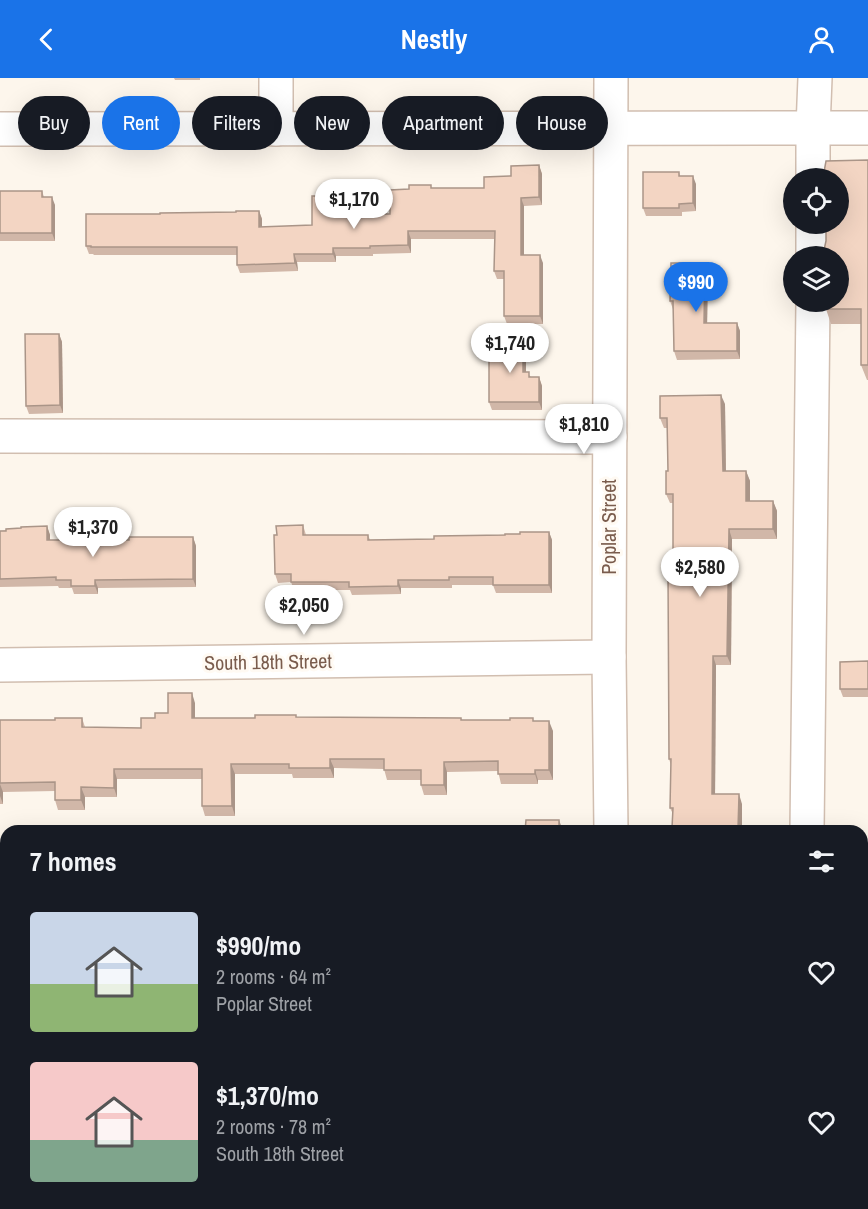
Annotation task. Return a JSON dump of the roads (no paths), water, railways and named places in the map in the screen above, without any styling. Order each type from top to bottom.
[{"type":"street","points":[[276,78],[276,96]]},
{"type":"street","name":"Poplar Street","points":[[611,78],[609,657],[611,825]]},
{"type":"street","points":[[813,168],[815,78]]},
{"type":"street","points":[[282,129],[868,128]]},
{"type":"street","points":[[0,129],[192,129]]},
{"type":"street","points":[[807,825],[813,312]]},
{"type":"street","points":[[0,435],[610,437]]},
{"type":"street","name":"South 18th Street","points":[[0,665],[609,657]]}]
